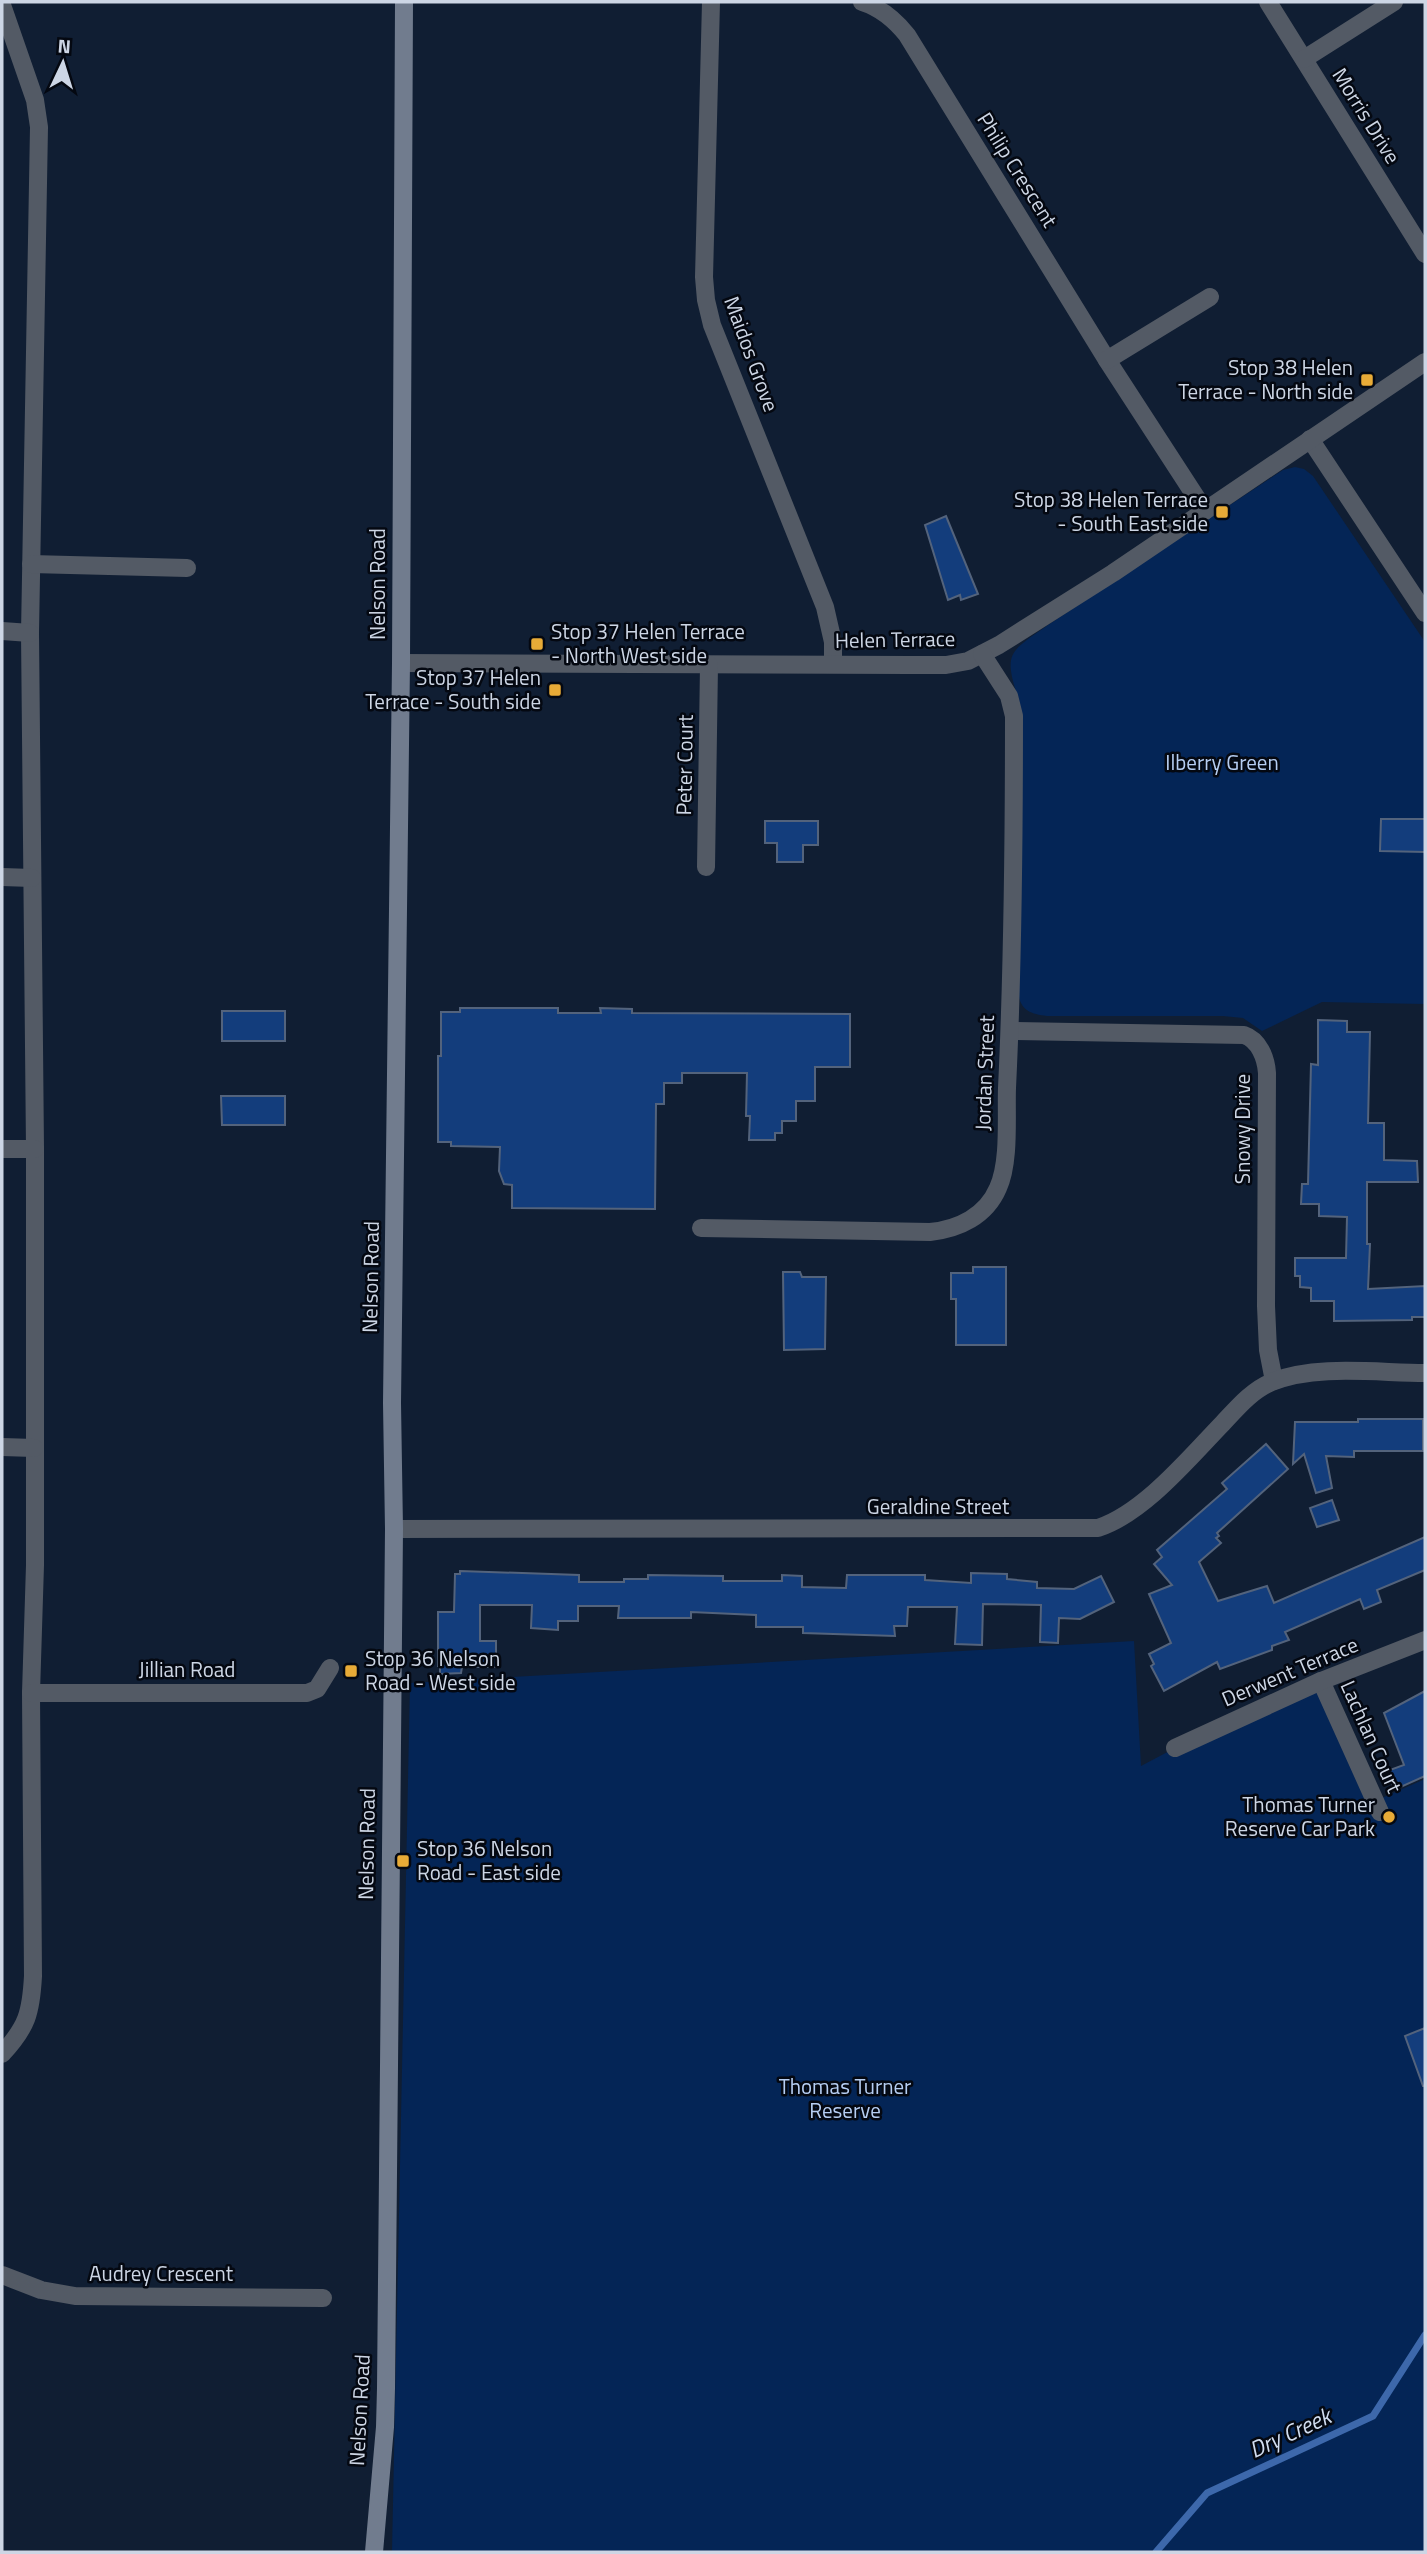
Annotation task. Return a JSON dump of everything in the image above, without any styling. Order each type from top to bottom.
[{"type":"main road","name":"Nelson Road","points":[[374,2552],[386,2388],[404,2]]},
{"type":"street","name":"Maidos Grove","points":[[711,2],[704,277],[706,300],[712,325],[825,607],[833,642],[833,664]]},
{"type":"street","name":"Philip Crescent","points":[[862,2],[883,6],[907,35],[1107,360],[1205,511]]},
{"type":"street","name":"Morris Drive","points":[[1268,2],[1425,254]]},
{"type":"street","points":[[1304,59],[1394,2]]},
{"type":"street","points":[[2,5],[35,100],[39,127],[30,633],[35,1149],[31,1693],[33,1976],[31,2008],[26,2023],[2,2054]]},
{"type":"street","points":[[1107,360],[1210,297]]},
{"type":"street","name":"Helen Terrace","points":[[401,663],[946,665],[968,661],[1102,580],[1425,362]]},
{"type":"street","points":[[1310,439],[1425,613]]},
{"type":"street","points":[[32,564],[187,568]]},
{"type":"street","points":[[2,631],[30,633]]},
{"type":"street","name":"Jordan Street","points":[[701,1228],[920,1233],[951,1229],[978,1215],[990,1201],[1002,1175],[1010,1031],[1014,716],[1009,696],[982,654]]},
{"type":"street","name":"Peter Court","points":[[706,867],[709,665]]},
{"type":"street","points":[[2,877],[32,878]]},
{"type":"street","name":"Snowy Drive","points":[[1010,1031],[1233,1034],[1250,1037],[1258,1046],[1266,1061],[1267,1073],[1266,1306],[1268,1350],[1274,1381]]},
{"type":"street","points":[[2,1149],[35,1149]]},
{"type":"street","name":"Geraldine Street","points":[[394,1529],[1098,1528],[1115,1523],[1131,1512],[1251,1395],[1274,1381],[1322,1372],[1425,1373]]},
{"type":"street","points":[[2,1447],[34,1448]]},
{"type":"street","name":"Derwent Terrace","points":[[1175,1748],[1321,1681],[1425,1640]]},
{"type":"street","name":"Jillian Road","points":[[31,1693],[307,1693],[317,1689],[330,1668]]},
{"type":"street","name":"Lachlan Court","points":[[1321,1681],[1380,1812]]},
{"type":"street","name":"Audrey Crescent","points":[[2,2275],[41,2290],[75,2296],[323,2298]]},
{"type":"green space","name":"Ilberry Green","points":[[1295,467],[1304,469],[1313,476],[1425,642],[1425,1004],[1322,1002],[1262,1031],[1243,1018],[1223,1016],[1047,1016],[1032,1013],[1024,1008],[1018,993],[1018,697],[1011,670],[1014,654],[1018,647],[1048,625],[1283,470]]},
{"type":"green space","name":"Thomas Turner Reserve","points":[[1134,1641],[1141,1766],[1321,1681],[1375,1801],[1425,1779],[1425,2552],[392,2552],[410,1683]]},
{"type":"building","points":[[946,516],[978,594],[961,600],[960,595],[948,600],[925,525]]},
{"type":"building","points":[[1381,819],[1425,819],[1425,852],[1380,851]]},
{"type":"building","points":[[765,821],[818,821],[818,845],[803,845],[803,862],[777,862],[777,843],[765,843]]},
{"type":"building","points":[[460,1008],[558,1008],[558,1013],[601,1013],[600,1008],[632,1009],[632,1013],[850,1014],[850,1067],[815,1067],[815,1101],[796,1101],[796,1121],[782,1121],[782,1133],[775,1133],[775,1140],[749,1140],[750,1116],[746,1116],[747,1073],[682,1073],[682,1083],[664,1083],[664,1104],[656,1104],[655,1209],[512,1208],[512,1185],[504,1184],[499,1171],[500,1147],[451,1146],[451,1142],[438,1142],[441,1012],[460,1012]]},
{"type":"building","points":[[222,1011],[285,1011],[285,1041],[222,1041]]},
{"type":"building","points":[[1318,1020],[1347,1021],[1347,1032],[1370,1032],[1368,1123],[1384,1123],[1384,1160],[1417,1161],[1418,1182],[1367,1182],[1367,1244],[1370,1244],[1368,1289],[1425,1286],[1425,1317],[1412,1317],[1412,1320],[1334,1321],[1334,1301],[1311,1301],[1311,1288],[1300,1287],[1300,1276],[1295,1276],[1295,1258],[1346,1258],[1347,1217],[1319,1216],[1319,1204],[1301,1204],[1302,1184],[1308,1184],[1311,1064],[1318,1065]]},
{"type":"building","points":[[221,1096],[285,1096],[285,1125],[222,1125]]},
{"type":"building","points":[[973,1267],[1006,1267],[1006,1345],[956,1345],[956,1299],[951,1299],[951,1273],[973,1273]]},
{"type":"building","points":[[783,1272],[800,1272],[802,1277],[826,1277],[825,1349],[784,1350]]},
{"type":"building","points":[[1358,1419],[1423,1419],[1423,1451],[1354,1451],[1354,1457],[1326,1456],[1332,1488],[1316,1493],[1304,1454],[1293,1464],[1295,1422],[1358,1422]]},
{"type":"building","points":[[1266,1444],[1288,1469],[1217,1533],[1219,1536],[1216,1538],[1221,1543],[1199,1562],[1218,1601],[1267,1586],[1274,1603],[1425,1537],[1425,1570],[1377,1590],[1381,1602],[1364,1609],[1360,1599],[1285,1632],[1289,1640],[1272,1646],[1272,1650],[1220,1669],[1217,1662],[1164,1691],[1151,1666],[1154,1664],[1149,1654],[1171,1643],[1149,1594],[1172,1585],[1154,1564],[1162,1557],[1157,1550],[1227,1489],[1222,1483]]},
{"type":"building","points":[[1332,1500],[1339,1520],[1317,1527],[1310,1508]]},
{"type":"building","points":[[460,1571],[579,1575],[579,1582],[624,1582],[624,1579],[648,1579],[648,1575],[723,1576],[723,1581],[782,1581],[782,1575],[802,1576],[802,1587],[846,1588],[847,1575],[925,1575],[925,1580],[971,1583],[971,1573],[1007,1574],[1007,1579],[1037,1582],[1037,1588],[1074,1589],[1101,1576],[1114,1602],[1080,1619],[1059,1618],[1058,1643],[1040,1642],[1041,1605],[983,1604],[982,1645],[955,1644],[957,1607],[908,1607],[907,1626],[894,1626],[895,1636],[803,1633],[803,1627],[756,1627],[756,1615],[691,1612],[691,1618],[618,1618],[619,1606],[578,1606],[578,1621],[558,1621],[558,1630],[531,1628],[532,1605],[480,1605],[480,1641],[496,1641],[496,1667],[462,1667],[461,1673],[440,1674],[438,1612],[454,1612],[455,1574],[460,1574]]},
{"type":"building","points":[[1425,1691],[1425,1776],[1394,1790],[1387,1771],[1404,1765],[1384,1713]]},
{"type":"building","points":[[1425,2028],[1425,2086],[1423,2086],[1405,2036]]},
{"type":"waterway","name":"Dry Creek","points":[[1156,2552],[1207,2493],[1373,2416],[1425,2335]]},
{"type":"place","name":"Stop 38 Helen Terrace - North side","points":[[1367,380]]},
{"type":"place","name":"Stop 38 Helen Terrace - South East side","points":[[1222,512]]},
{"type":"place","name":"Stop 37 Helen Terrace - North West side","points":[[537,644]]},
{"type":"place","name":"Stop 37 Helen Terrace - South side","points":[[555,690]]},
{"type":"place","name":"Stop 36 Nelson Road - West side","points":[[351,1671]]},
{"type":"place","name":"Thomas Turner Reserve Car Park","points":[[1389,1817]]},
{"type":"place","name":"Stop 36 Nelson Road - East side","points":[[403,1861]]}]
